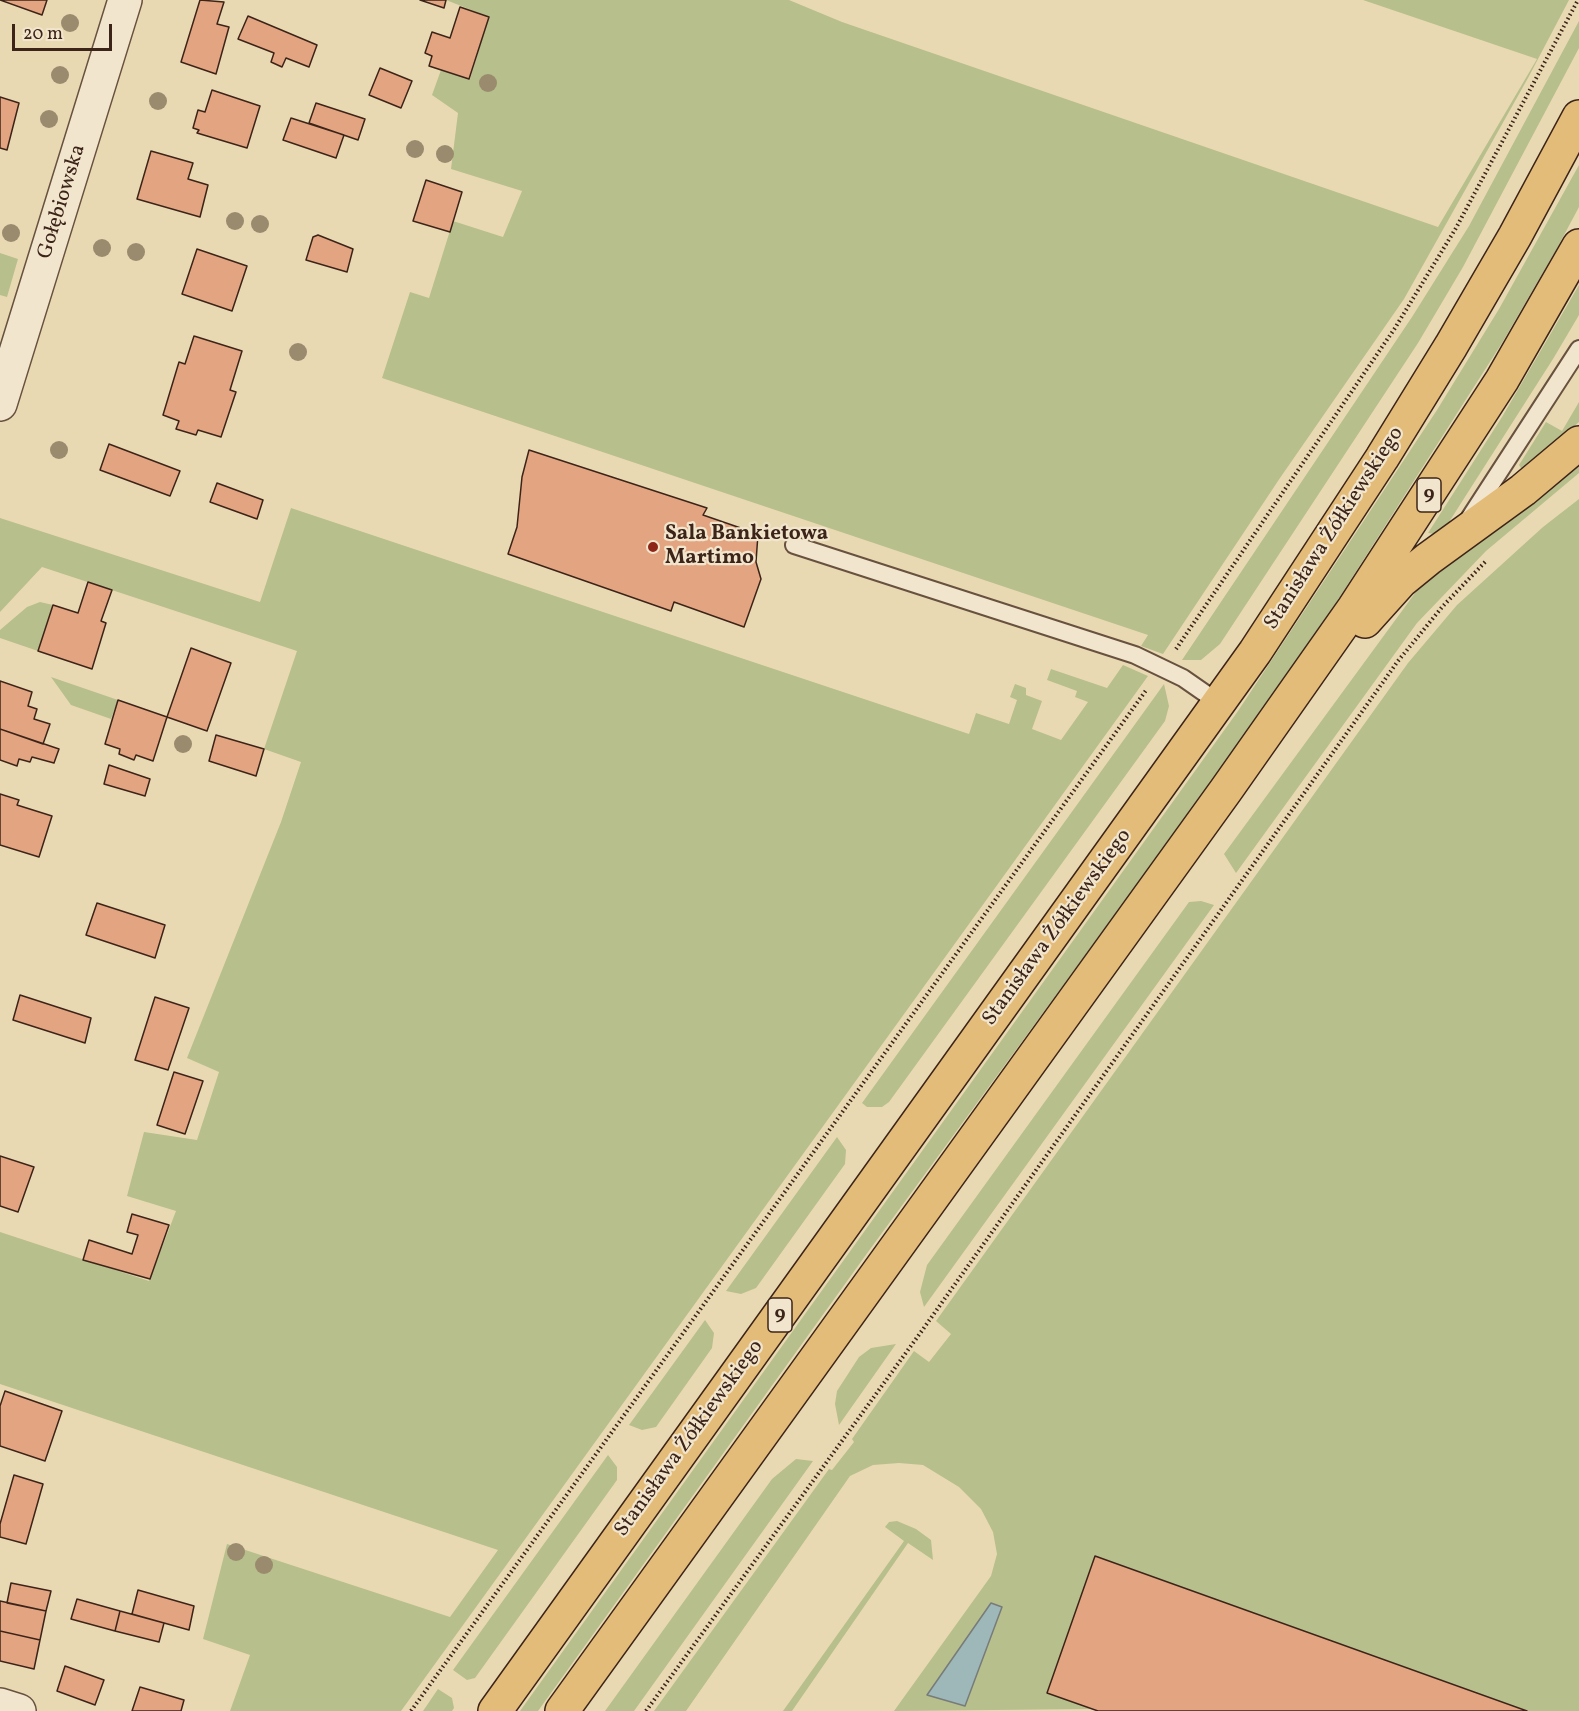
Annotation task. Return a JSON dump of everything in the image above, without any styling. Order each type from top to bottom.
[{"type":"main road","name":"Stanisława Żółkiewskiego","points":[[495,1711],[1219,703],[1312,568],[1382,458],[1515,236],[1579,117]]},
{"type":"main road","name":"9","points":[[562,1711],[1279,716],[1437,482],[1502,380],[1579,246]]},
{"type":"main road","points":[[1279,716],[1401,581],[1458,536],[1523,490],[1579,443]]},
{"type":"street","name":"Gołębiowska","points":[[0,404],[125,0]]},
{"type":"street","points":[[0,1705],[19,1711]]},
{"type":"lane","points":[[1458,536],[1579,349]]},
{"type":"lane","points":[[794,544],[1135,655],[1163,667],[1219,703]]},
{"type":"path","points":[[411,1711],[1163,667],[1395,328],[1456,228],[1578,0]]},
{"type":"path","points":[[646,1711],[921,1332],[1398,661],[1443,606],[1493,554]]},
{"type":"green space","points":[[446,0],[789,0],[842,22],[1438,227],[1537,59],[1363,0],[1569,0],[1528,78],[1404,299],[1280,478],[1163,654],[1141,646],[1148,635],[382,378],[410,292],[429,298],[453,221],[503,237],[522,191],[451,169],[458,113],[432,95],[441,70],[470,79],[489,17]]},
{"type":"green space","points":[[1579,21],[1579,48],[1463,267],[1418,343],[1220,644],[1201,660],[1182,660],[1412,317],[1469,226]]},
{"type":"green space","points":[[1579,165],[1579,207],[1556,250],[1502,343],[1316,634],[1263,712],[868,1252],[538,1711],[520,1711],[1238,711],[1437,410],[1499,309]]},
{"type":"green space","points":[[0,253],[18,259],[7,297],[0,295]]},
{"type":"green space","points":[[1579,285],[1579,315],[1553,359],[1449,522],[1435,534],[1428,533],[1502,417]]},
{"type":"green space","points":[[1579,402],[1579,422],[1523,471],[1519,465],[1546,422],[1562,431]]},
{"type":"green space","points":[[1579,460],[1579,473],[1486,551],[1417,623],[1236,873],[1224,854],[1418,589],[1448,560]]},
{"type":"green space","points":[[1579,499],[1579,1711],[1527,1711],[1095,1556],[1047,1692],[1092,1709],[894,1711],[991,1576],[997,1554],[993,1532],[981,1509],[959,1487],[923,1465],[899,1463],[873,1465],[850,1476],[686,1711],[654,1711],[829,1469],[832,1470],[854,1442],[852,1439],[914,1351],[929,1362],[951,1334],[936,1321],[1408,663],[1457,605],[1543,527]]},
{"type":"green space","points":[[291,508],[969,734],[976,713],[1009,724],[1017,700],[1010,697],[1015,684],[1026,688],[1026,695],[1042,701],[1032,729],[1061,740],[1088,702],[1075,697],[1077,691],[1047,680],[1051,669],[1107,688],[1123,665],[1148,676],[401,1711],[230,1711],[250,1655],[203,1639],[227,1544],[450,1617],[498,1550],[0,1384],[0,1232],[149,1281],[176,1211],[127,1196],[144,1132],[197,1140],[219,1072],[187,1058],[281,822],[301,762],[264,749],[297,651],[42,567],[0,612],[0,518],[260,602]]},
{"type":"green space","points":[[40,602],[53,605],[38,651],[0,638],[0,630],[27,607]]},
{"type":"green space","points":[[51,677],[118,700],[111,719],[71,705]]},
{"type":"green space","points":[[1164,684],[1169,706],[1165,721],[889,1102],[882,1107],[867,1107],[862,1103]]},
{"type":"green space","points":[[1201,901],[1214,905],[924,1307],[920,1292],[927,1265],[1189,902]]},
{"type":"green space","points":[[837,1137],[846,1150],[845,1164],[756,1288],[741,1294],[726,1291]]},
{"type":"green space","points":[[705,1320],[714,1333],[712,1348],[656,1427],[642,1430],[629,1425]]},
{"type":"green space","points":[[896,1344],[839,1425],[835,1404],[837,1391],[859,1357],[871,1348]]},
{"type":"green space","points":[[608,1455],[617,1467],[617,1480],[475,1678],[467,1680],[453,1670]]},
{"type":"green space","points":[[796,1459],[813,1461],[634,1711],[605,1711],[772,1479]]},
{"type":"green space","points":[[897,1521],[916,1529],[931,1540],[933,1560],[908,1543],[792,1711],[783,1711],[904,1541],[885,1527],[889,1522]]},
{"type":"green space","points":[[438,1689],[452,1698],[454,1708],[452,1711],[423,1711]]},
{"type":"water","points":[[991,1603],[1002,1607],[965,1706],[927,1695]]},
{"type":"building","points":[[0,0],[47,0],[42,15]]},
{"type":"building","points":[[200,0],[224,2],[217,24],[229,27],[216,74],[181,62]]},
{"type":"building","points":[[420,0],[446,0],[444,8]]},
{"type":"building","points":[[460,7],[489,17],[469,79],[429,66],[432,56],[425,53],[432,32],[450,38]]},
{"type":"building","points":[[248,16],[317,45],[309,67],[286,58],[282,67],[271,62],[274,53],[238,39]]},
{"type":"building","points":[[380,68],[412,81],[401,108],[369,95]]},
{"type":"building","points":[[212,90],[260,106],[247,148],[197,133],[199,130],[193,128],[198,110],[205,112]]},
{"type":"building","points":[[0,97],[19,103],[7,150],[0,148]]},
{"type":"building","points":[[316,103],[365,119],[358,140],[309,123]]},
{"type":"building","points":[[291,118],[344,135],[336,158],[283,140]]},
{"type":"building","points":[[151,151],[193,163],[188,179],[208,185],[200,217],[137,199]]},
{"type":"building","points":[[426,180],[462,192],[450,232],[413,221]]},
{"type":"building","points":[[318,235],[353,249],[347,272],[306,260],[313,237]]},
{"type":"building","points":[[197,249],[247,266],[232,311],[182,294]]},
{"type":"building","points":[[194,336],[242,351],[230,390],[236,392],[221,437],[198,430],[196,435],[176,429],[179,421],[163,415],[179,362],[185,364]]},
{"type":"building","points":[[109,444],[180,471],[170,496],[100,470]]},
{"type":"building","points":[[529,450],[707,508],[703,515],[758,534],[756,562],[761,579],[744,627],[674,602],[671,611],[508,554],[517,527],[522,477]]},
{"type":"building","points":[[217,483],[263,500],[257,519],[210,502]]},
{"type":"building","points":[[88,582],[112,590],[101,621],[106,623],[92,669],[38,651],[53,605],[78,613]]},
{"type":"building","points":[[191,648],[231,663],[207,731],[167,717]]},
{"type":"building","points":[[0,681],[32,692],[28,706],[37,709],[34,719],[50,724],[43,744],[0,729]]},
{"type":"building","points":[[118,700],[167,717],[153,761],[136,755],[134,760],[119,754],[120,749],[105,744]]},
{"type":"building","points":[[0,729],[59,749],[54,763],[32,757],[30,762],[19,759],[17,766],[0,760]]},
{"type":"building","points":[[216,735],[264,749],[256,776],[209,761]]},
{"type":"building","points":[[109,765],[150,779],[145,796],[104,784]]},
{"type":"building","points":[[0,794],[19,800],[17,805],[52,816],[39,857],[0,845]]},
{"type":"building","points":[[97,903],[165,925],[155,958],[86,935]]},
{"type":"building","points":[[20,995],[91,1018],[85,1043],[13,1020]]},
{"type":"building","points":[[155,997],[189,1008],[168,1070],[135,1060]]},
{"type":"building","points":[[174,1072],[203,1081],[185,1134],[157,1125]]},
{"type":"building","points":[[0,1156],[34,1167],[18,1212],[0,1206]]},
{"type":"building","points":[[132,1214],[169,1225],[150,1279],[83,1260],[89,1240],[132,1254],[138,1235],[127,1232]]},
{"type":"building","points":[[5,1391],[62,1411],[45,1461],[0,1446],[0,1406]]},
{"type":"building","points":[[14,1475],[43,1484],[26,1544],[0,1537],[0,1524]]},
{"type":"building","points":[[1095,1556],[1527,1711],[1098,1711],[1047,1693]]},
{"type":"building","points":[[11,1583],[51,1591],[46,1611],[7,1603]]},
{"type":"building","points":[[138,1590],[194,1606],[189,1630],[132,1614]]},
{"type":"building","points":[[77,1599],[120,1611],[115,1631],[71,1619]]},
{"type":"building","points":[[0,1601],[46,1611],[40,1640],[0,1631]]},
{"type":"building","points":[[120,1611],[164,1623],[159,1642],[115,1631]]},
{"type":"building","points":[[0,1631],[40,1640],[34,1669],[0,1661]]},
{"type":"building","points":[[65,1666],[104,1680],[95,1705],[57,1691]]},
{"type":"building","points":[[140,1687],[184,1700],[181,1711],[132,1711]]},
{"type":"place","name":"Sala Bankietowa Martimo","points":[[653,547]]}]
